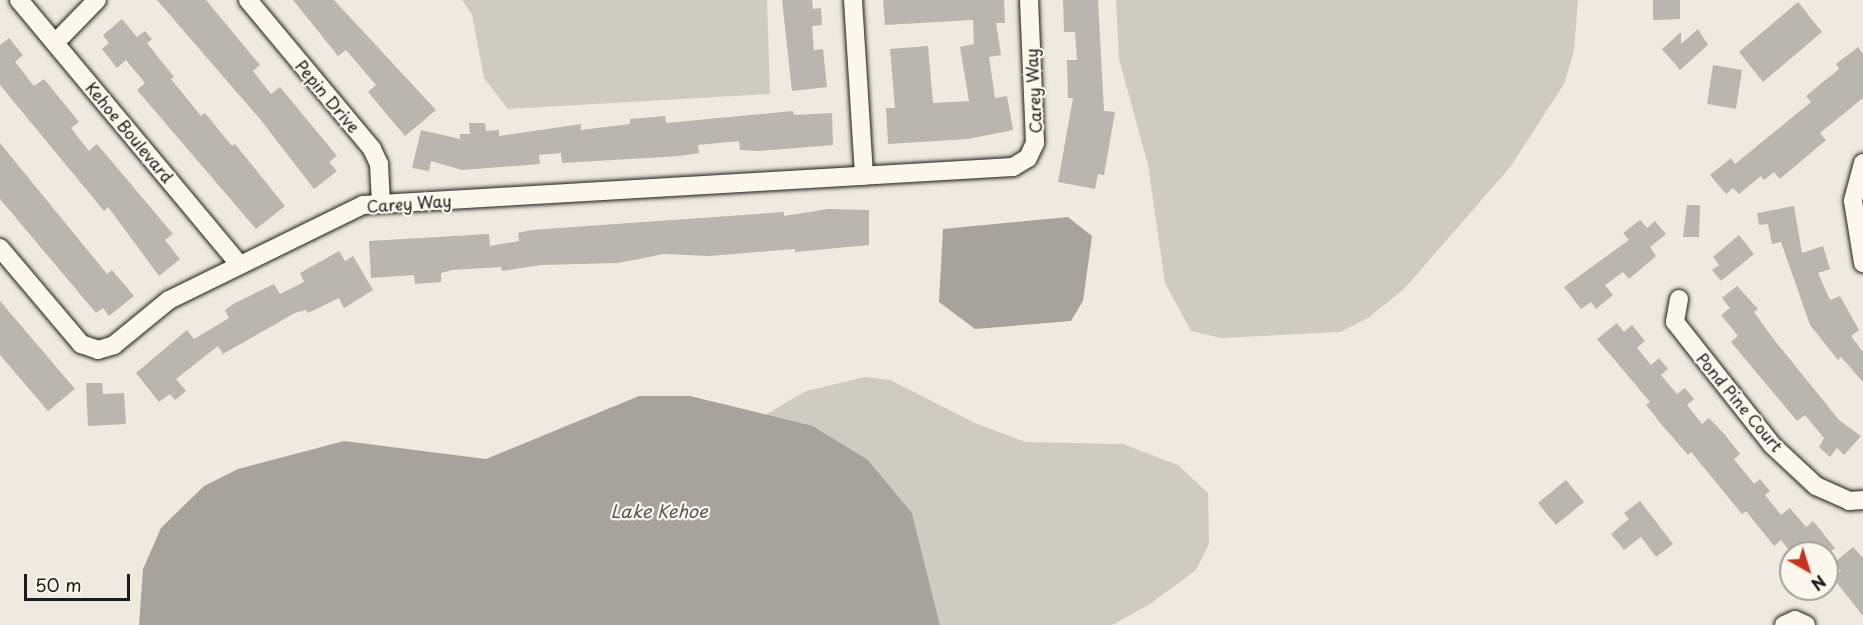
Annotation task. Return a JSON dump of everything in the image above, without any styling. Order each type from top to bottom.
[{"type":"street","name":"Kehoe Boulevard","points":[[19,0],[240,265]]},
{"type":"street","points":[[55,43],[97,0]]},
{"type":"street","name":"Pepin Drive","points":[[248,0],[372,149],[379,164],[381,204]]},
{"type":"street","points":[[853,0],[864,176]]},
{"type":"street","name":"Carey Way","points":[[0,248],[81,344],[98,350],[114,345],[168,300],[342,213],[381,204],[1013,167],[1028,158],[1035,142],[1029,0]]},
{"type":"street","points":[[1863,163],[1853,201],[1863,263]]},
{"type":"street","name":"Pond Pine Court","points":[[1679,299],[1674,322],[1772,446],[1816,486],[1849,501],[1863,500]]},
{"type":"street","points":[[1784,625],[1795,620],[1806,625]]},
{"type":"shaded area","points":[[462,0],[767,0],[770,94],[508,109],[484,78],[472,15]]},
{"type":"shaded area","points":[[1116,0],[1578,0],[1574,51],[1564,84],[1511,166],[1405,288],[1368,318],[1340,332],[1221,338],[1191,331],[1165,283],[1148,165],[1119,59]]},
{"type":"shaded area","points":[[865,377],[890,380],[975,423],[1025,442],[1123,444],[1178,465],[1208,493],[1209,544],[1196,570],[1150,604],[1112,625],[940,625],[912,513],[868,460],[813,426],[763,416],[806,391]]},
{"type":"water","points":[[1068,217],[1092,236],[1083,301],[1071,321],[975,329],[939,302],[943,229]]},
{"type":"water","name":"Lake Kehoe","points":[[639,396],[690,396],[813,426],[868,460],[912,513],[940,625],[139,625],[143,569],[161,528],[204,486],[238,469],[344,441],[486,459]]},
{"type":"building","points":[[157,0],[206,0],[260,65],[253,71],[271,94],[280,87],[337,156],[329,162],[337,171],[314,189],[260,119]]},
{"type":"building","points":[[293,0],[334,0],[436,110],[405,136],[368,92],[376,85],[346,50],[338,56]]},
{"type":"building","points":[[782,0],[812,0],[813,9],[821,8],[822,25],[812,26],[814,50],[823,49],[827,87],[792,91]]},
{"type":"building","points":[[883,0],[1004,0],[1005,23],[996,23],[1001,55],[989,57],[995,98],[1007,96],[1013,130],[968,139],[888,144],[886,108],[895,108],[890,49],[928,46],[933,103],[969,101],[960,47],[974,44],[973,20],[885,25]]},
{"type":"building","points":[[1063,0],[1098,0],[1104,111],[1115,112],[1104,175],[1098,174],[1095,189],[1058,182],[1073,98],[1068,98],[1067,60],[1077,60],[1075,32],[1064,32]]},
{"type":"building","points":[[1653,0],[1680,0],[1680,19],[1653,20]]},
{"type":"building","points":[[1798,2],[1822,32],[1763,82],[1739,52]]},
{"type":"building","points":[[122,19],[137,37],[145,31],[152,39],[147,43],[174,77],[171,79],[201,116],[205,113],[232,146],[235,144],[285,206],[256,229],[137,90],[145,83],[126,60],[117,68],[102,49],[109,43],[103,35]]},
{"type":"building","points":[[1698,29],[1708,45],[1680,70],[1662,49],[1681,32],[1681,44]]},
{"type":"building","points":[[9,38],[23,55],[15,62],[34,86],[44,79],[79,122],[71,128],[89,151],[97,144],[173,234],[165,240],[180,259],[159,276],[108,207],[104,211],[0,85],[0,45]]},
{"type":"building","points":[[1858,47],[1863,54],[1863,98],[1820,133],[1826,140],[1780,179],[1774,172],[1764,180],[1761,176],[1739,194],[1733,188],[1726,194],[1710,175],[1731,158],[1735,164],[1811,102],[1806,96],[1839,69],[1836,64]]},
{"type":"building","points":[[1713,65],[1742,70],[1736,109],[1707,104]]},
{"type":"building","points":[[793,111],[794,115],[832,113],[833,145],[759,151],[740,150],[739,141],[698,145],[699,153],[680,156],[562,163],[561,153],[539,155],[540,164],[462,170],[431,161],[429,171],[412,168],[421,130],[460,139],[460,134],[470,134],[469,123],[485,123],[486,131],[499,130],[499,136],[581,124],[581,130],[630,124],[630,119],[665,116],[666,123]]},
{"type":"building","points":[[0,143],[107,274],[112,270],[134,296],[109,316],[103,308],[96,313],[0,199]]},
{"type":"building","points":[[1687,205],[1700,205],[1699,237],[1683,237]]},
{"type":"building","points":[[1794,206],[1802,253],[1823,246],[1830,269],[1818,273],[1830,300],[1840,296],[1859,330],[1851,336],[1863,352],[1863,382],[1841,357],[1838,360],[1810,325],[1781,242],[1772,244],[1768,224],[1759,225],[1757,213]]},
{"type":"building","points":[[828,209],[869,210],[869,245],[795,252],[795,249],[709,256],[664,254],[618,263],[541,265],[502,271],[501,267],[452,270],[441,273],[441,282],[415,284],[414,275],[371,278],[369,241],[489,234],[490,246],[519,241],[518,233],[531,230],[784,212],[784,216]]},
{"type":"building","points":[[1640,220],[1647,228],[1655,221],[1666,234],[1650,247],[1656,256],[1629,279],[1623,272],[1605,285],[1613,295],[1596,309],[1591,302],[1581,309],[1564,287],[1629,240],[1623,233]]},
{"type":"building","points":[[1739,235],[1754,254],[1721,281],[1712,270],[1719,265],[1713,257]]},
{"type":"building","points":[[339,251],[345,261],[353,256],[373,290],[344,308],[339,298],[308,313],[306,310],[295,313],[223,354],[218,346],[176,379],[186,391],[175,400],[170,394],[159,402],[136,373],[187,330],[194,339],[229,318],[225,310],[235,303],[274,284],[280,294],[304,282],[300,273]]},
{"type":"building","points":[[1737,286],[1758,309],[1754,312],[1772,337],[1839,420],[1861,436],[1844,455],[1837,448],[1830,457],[1819,447],[1824,438],[1805,415],[1797,421],[1731,342],[1738,336],[1721,315],[1730,308],[1722,298]]},
{"type":"building","points":[[0,301],[75,389],[48,411],[0,355]]},
{"type":"building","points":[[1617,323],[1624,332],[1632,325],[1645,341],[1637,348],[1651,365],[1659,358],[1668,369],[1661,375],[1677,394],[1685,388],[1694,399],[1687,405],[1702,424],[1709,418],[1726,436],[1740,454],[1734,459],[1754,484],[1760,479],[1770,491],[1765,495],[1781,515],[1790,508],[1806,527],[1813,521],[1829,541],[1781,540],[1774,546],[1746,511],[1742,514],[1691,452],[1688,455],[1662,425],[1646,405],[1650,402],[1597,339]]},
{"type":"building","points":[[86,383],[102,383],[103,394],[124,393],[126,424],[88,426]]},
{"type":"building","points":[[1566,480],[1584,502],[1556,525],[1538,503]]},
{"type":"building","points":[[1640,501],[1673,544],[1656,557],[1641,537],[1624,550],[1611,534],[1629,519],[1624,513]]},
{"type":"building","points":[[1853,547],[1863,558],[1863,616],[1839,586],[1841,571],[1839,559]]}]
